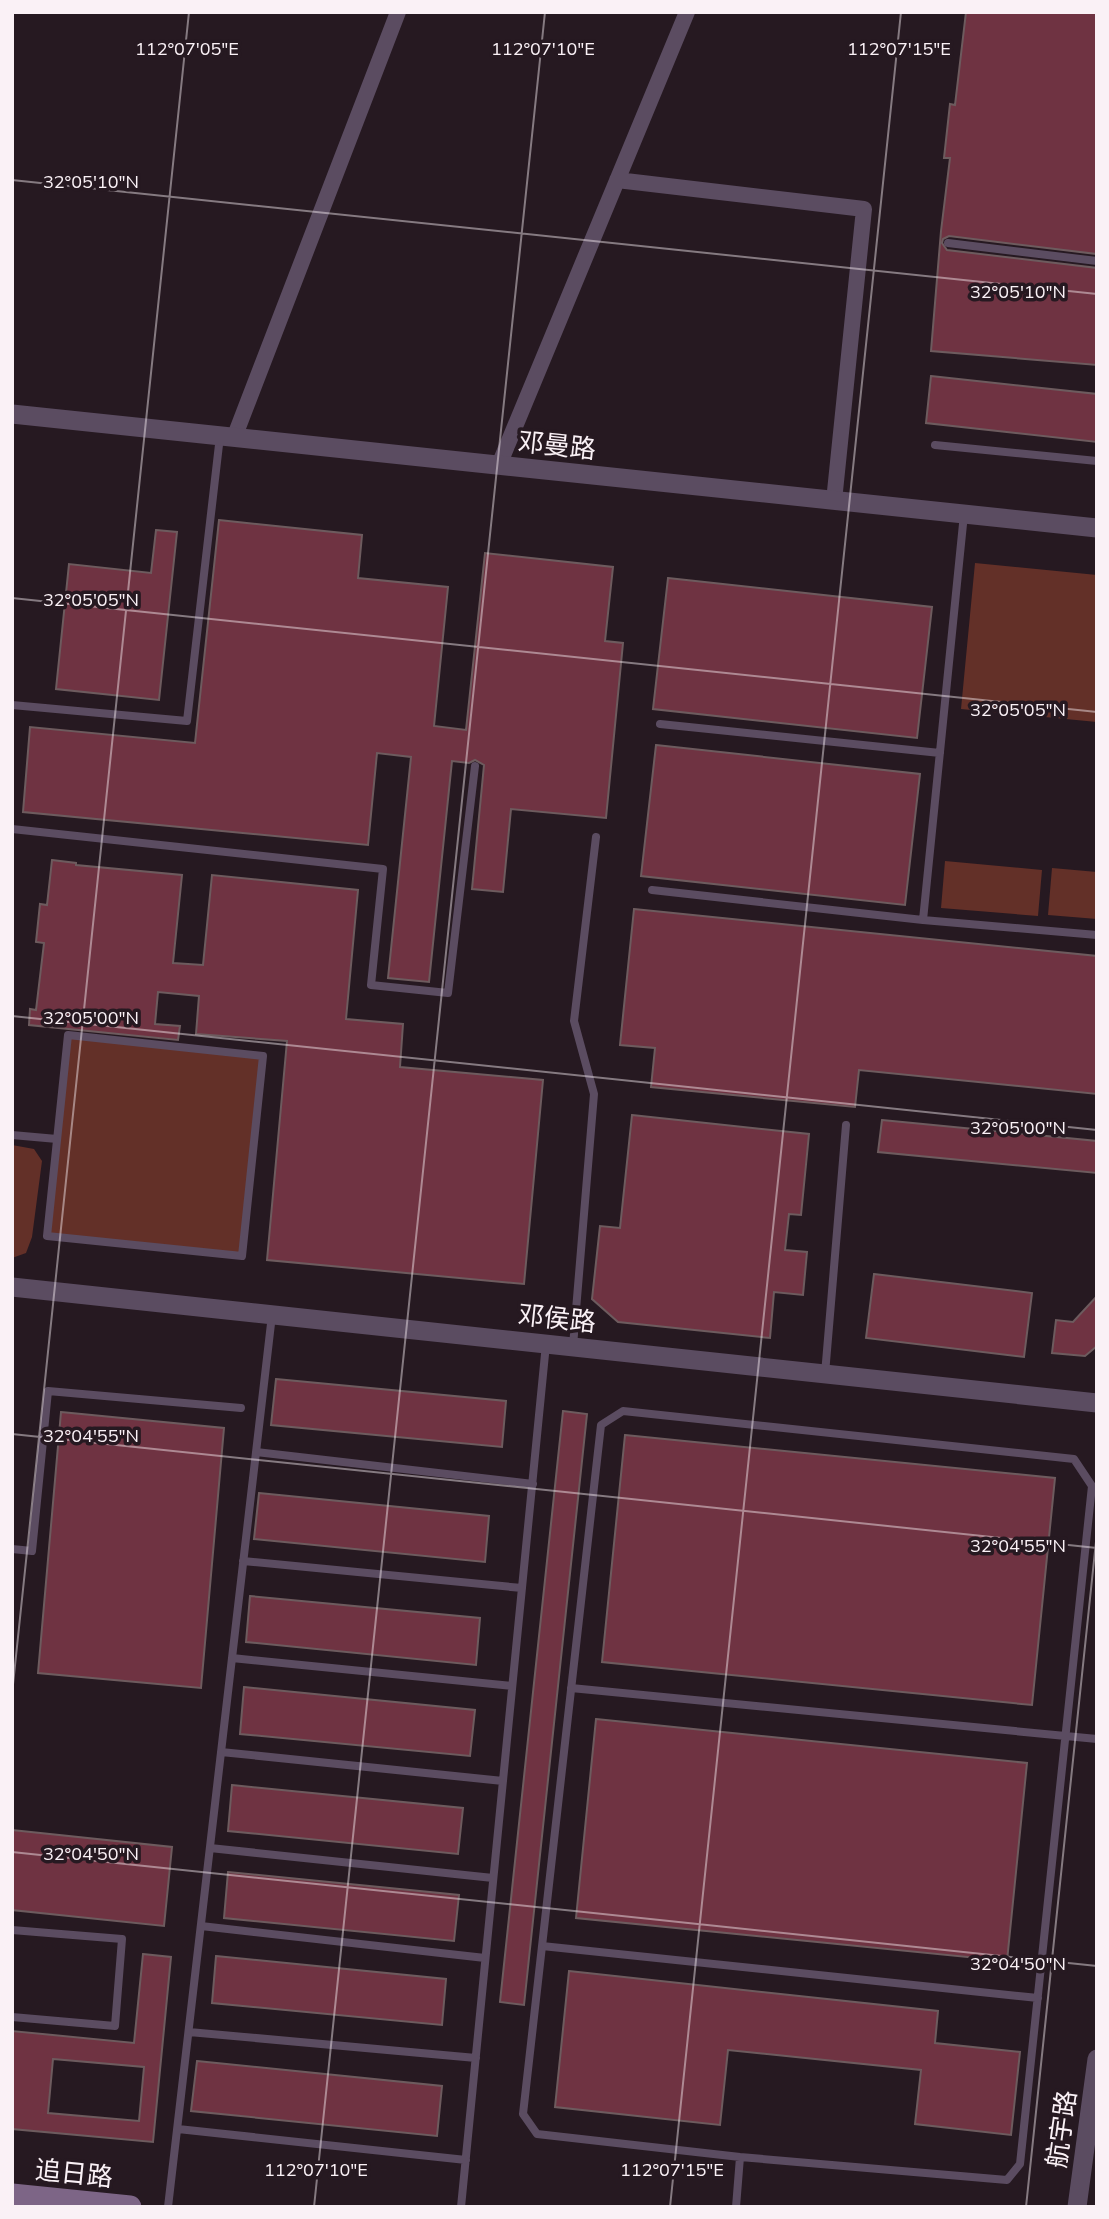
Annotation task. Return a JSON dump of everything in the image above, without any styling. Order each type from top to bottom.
[{"type":"main road","name":"追日路","points":[[12,2195],[130,2207]]},
{"type":"street","points":[[227,437],[398,12]]},
{"type":"street","points":[[499,466],[687,12]]},
{"type":"street","points":[[617,180],[864,209],[834,501]]},
{"type":"street","name":"邓曼路","points":[[12,414],[1097,528]]},
{"type":"street","name":"邓侯路","points":[[12,1287],[1097,1403]]},
{"type":"street","name":"航宇路","points":[[1077,2207],[1097,2059]]},
{"type":"lane","points":[[948,243],[1097,261]]},
{"type":"lane","points":[[12,705],[187,722],[227,437]]},
{"type":"lane","points":[[935,445],[1097,461]]},
{"type":"lane","points":[[923,920],[964,514]]},
{"type":"lane","points":[[660,724],[940,752]]},
{"type":"lane","points":[[12,829],[383,869],[371,985],[448,993],[475,766]]},
{"type":"lane","points":[[573,1346],[594,1094],[574,1021],[596,837]]},
{"type":"lane","points":[[652,890],[923,920],[1097,935]]},
{"type":"lane","points":[[68,1035],[263,1056],[242,1256],[47,1236],[57,1139],[68,1035]]},
{"type":"lane","points":[[825,1374],[846,1125]]},
{"type":"lane","points":[[12,1135],[57,1139]]},
{"type":"lane","points":[[168,2207],[272,1314]]},
{"type":"lane","points":[[461,2207],[546,1344]]},
{"type":"lane","points":[[12,1549],[32,1551],[48,1391],[241,1408]]},
{"type":"lane","points":[[623,1411],[1074,1459],[1092,1486],[1066,1736],[1020,2164],[1007,2180],[740,2157],[537,2134],[523,2114],[601,1425],[623,1411]]},
{"type":"lane","points":[[256,1452],[533,1484]]},
{"type":"lane","points":[[243,1561],[522,1588]]},
{"type":"lane","points":[[232,1658],[512,1686]]},
{"type":"lane","points":[[571,1688],[1097,1740]]},
{"type":"lane","points":[[221,1752],[503,1782]]},
{"type":"lane","points":[[210,1847],[493,1878]]},
{"type":"lane","points":[[201,1926],[485,1958]]},
{"type":"lane","points":[[12,1930],[122,1939],[115,2026],[12,2017]]},
{"type":"lane","points":[[542,1946],[1038,1998]]},
{"type":"lane","points":[[189,2032],[475,2058]]},
{"type":"lane","points":[[177,2129],[466,2160]]},
{"type":"lane","points":[[736,2207],[740,2157]]},
{"type":"shaded area","points":[[975,563],[1097,575],[1097,722],[961,709]]},
{"type":"shaded area","points":[[945,861],[1042,870],[1038,916],[941,908]]},
{"type":"shaded area","points":[[1052,868],[1097,872],[1097,919],[1048,915]]},
{"type":"shaded area","points":[[68,1035],[263,1056],[242,1256],[47,1236]]},
{"type":"shaded area","points":[[12,1145],[34,1149],[42,1161],[32,1237],[26,1253],[12,1258]]},
{"type":"building","points":[[966,12],[1097,12],[1097,254],[949,236],[943,239],[942,243],[947,250],[1097,268],[1097,365],[931,351],[950,158],[944,158],[950,104],[955,105]]},
{"type":"building","points":[[931,376],[1097,394],[1097,442],[926,423]]},
{"type":"building","points":[[219,520],[362,535],[358,578],[448,587],[434,726],[466,730],[485,553],[613,567],[605,641],[623,643],[606,818],[511,809],[503,892],[472,889],[484,765],[475,760],[469,763],[452,761],[429,982],[388,978],[411,757],[377,753],[368,845],[23,812],[30,727],[195,743]]},
{"type":"building","points":[[156,530],[177,532],[159,700],[56,689],[69,564],[151,573]]},
{"type":"building","points":[[668,578],[932,607],[917,738],[653,709]]},
{"type":"building","points":[[656,745],[920,774],[905,905],[641,876]]},
{"type":"building","points":[[52,860],[76,865],[182,875],[173,963],[203,965],[212,875],[358,890],[346,1019],[403,1024],[400,1067],[543,1080],[524,1284],[267,1260],[287,1041],[196,1034],[199,996],[158,992],[155,1024],[180,1026],[178,1040],[29,1025],[30,1009],[36,1010],[44,943],[36,942],[40,904],[47,905]]},
{"type":"building","points":[[634,909],[1097,956],[1097,1094],[859,1070],[855,1107],[651,1087],[655,1048],[620,1045]]},
{"type":"building","points":[[632,1115],[809,1134],[801,1215],[789,1214],[785,1250],[807,1252],[803,1295],[774,1292],[770,1338],[618,1322],[592,1299],[600,1226],[620,1228]]},
{"type":"building","points":[[882,1120],[1097,1141],[1097,1173],[878,1152]]},
{"type":"building","points":[[874,1274],[1032,1293],[1024,1357],[866,1338]]},
{"type":"building","points":[[1097,1296],[1097,1346],[1085,1356],[1052,1353],[1056,1320],[1073,1322]]},
{"type":"building","points":[[276,1379],[506,1401],[502,1447],[271,1425]]},
{"type":"building","points":[[563,1411],[587,1414],[524,2005],[500,2002]]},
{"type":"building","points":[[61,1412],[224,1428],[201,1688],[38,1673]]},
{"type":"building","points":[[625,1435],[1055,1478],[1032,1705],[602,1662]]},
{"type":"building","points":[[259,1493],[489,1516],[485,1562],[254,1539]]},
{"type":"building","points":[[250,1596],[480,1618],[476,1665],[246,1642]]},
{"type":"building","points":[[244,1687],[475,1710],[470,1756],[240,1734]]},
{"type":"building","points":[[596,1719],[1027,1763],[1007,1961],[576,1918]]},
{"type":"building","points":[[232,1785],[463,1808],[458,1854],[228,1831]]},
{"type":"building","points":[[12,1830],[172,1847],[164,1926],[12,1910]]},
{"type":"building","points":[[228,1872],[459,1895],[454,1941],[224,1918]]},
{"type":"building","points":[[143,1954],[171,1957],[153,2142],[12,2129],[12,2031],[134,2043]],"holes":[[[53,2059],[144,2067],[139,2121],[48,2113]]]},
{"type":"building","points":[[216,1956],[446,1979],[442,2025],[212,2003]]},
{"type":"building","points":[[569,1971],[938,2011],[935,2043],[1020,2052],[1011,2135],[915,2124],[921,2070],[728,2050],[720,2125],[555,2107]]},
{"type":"building","points":[[197,2061],[442,2086],[437,2136],[191,2111]]}]
